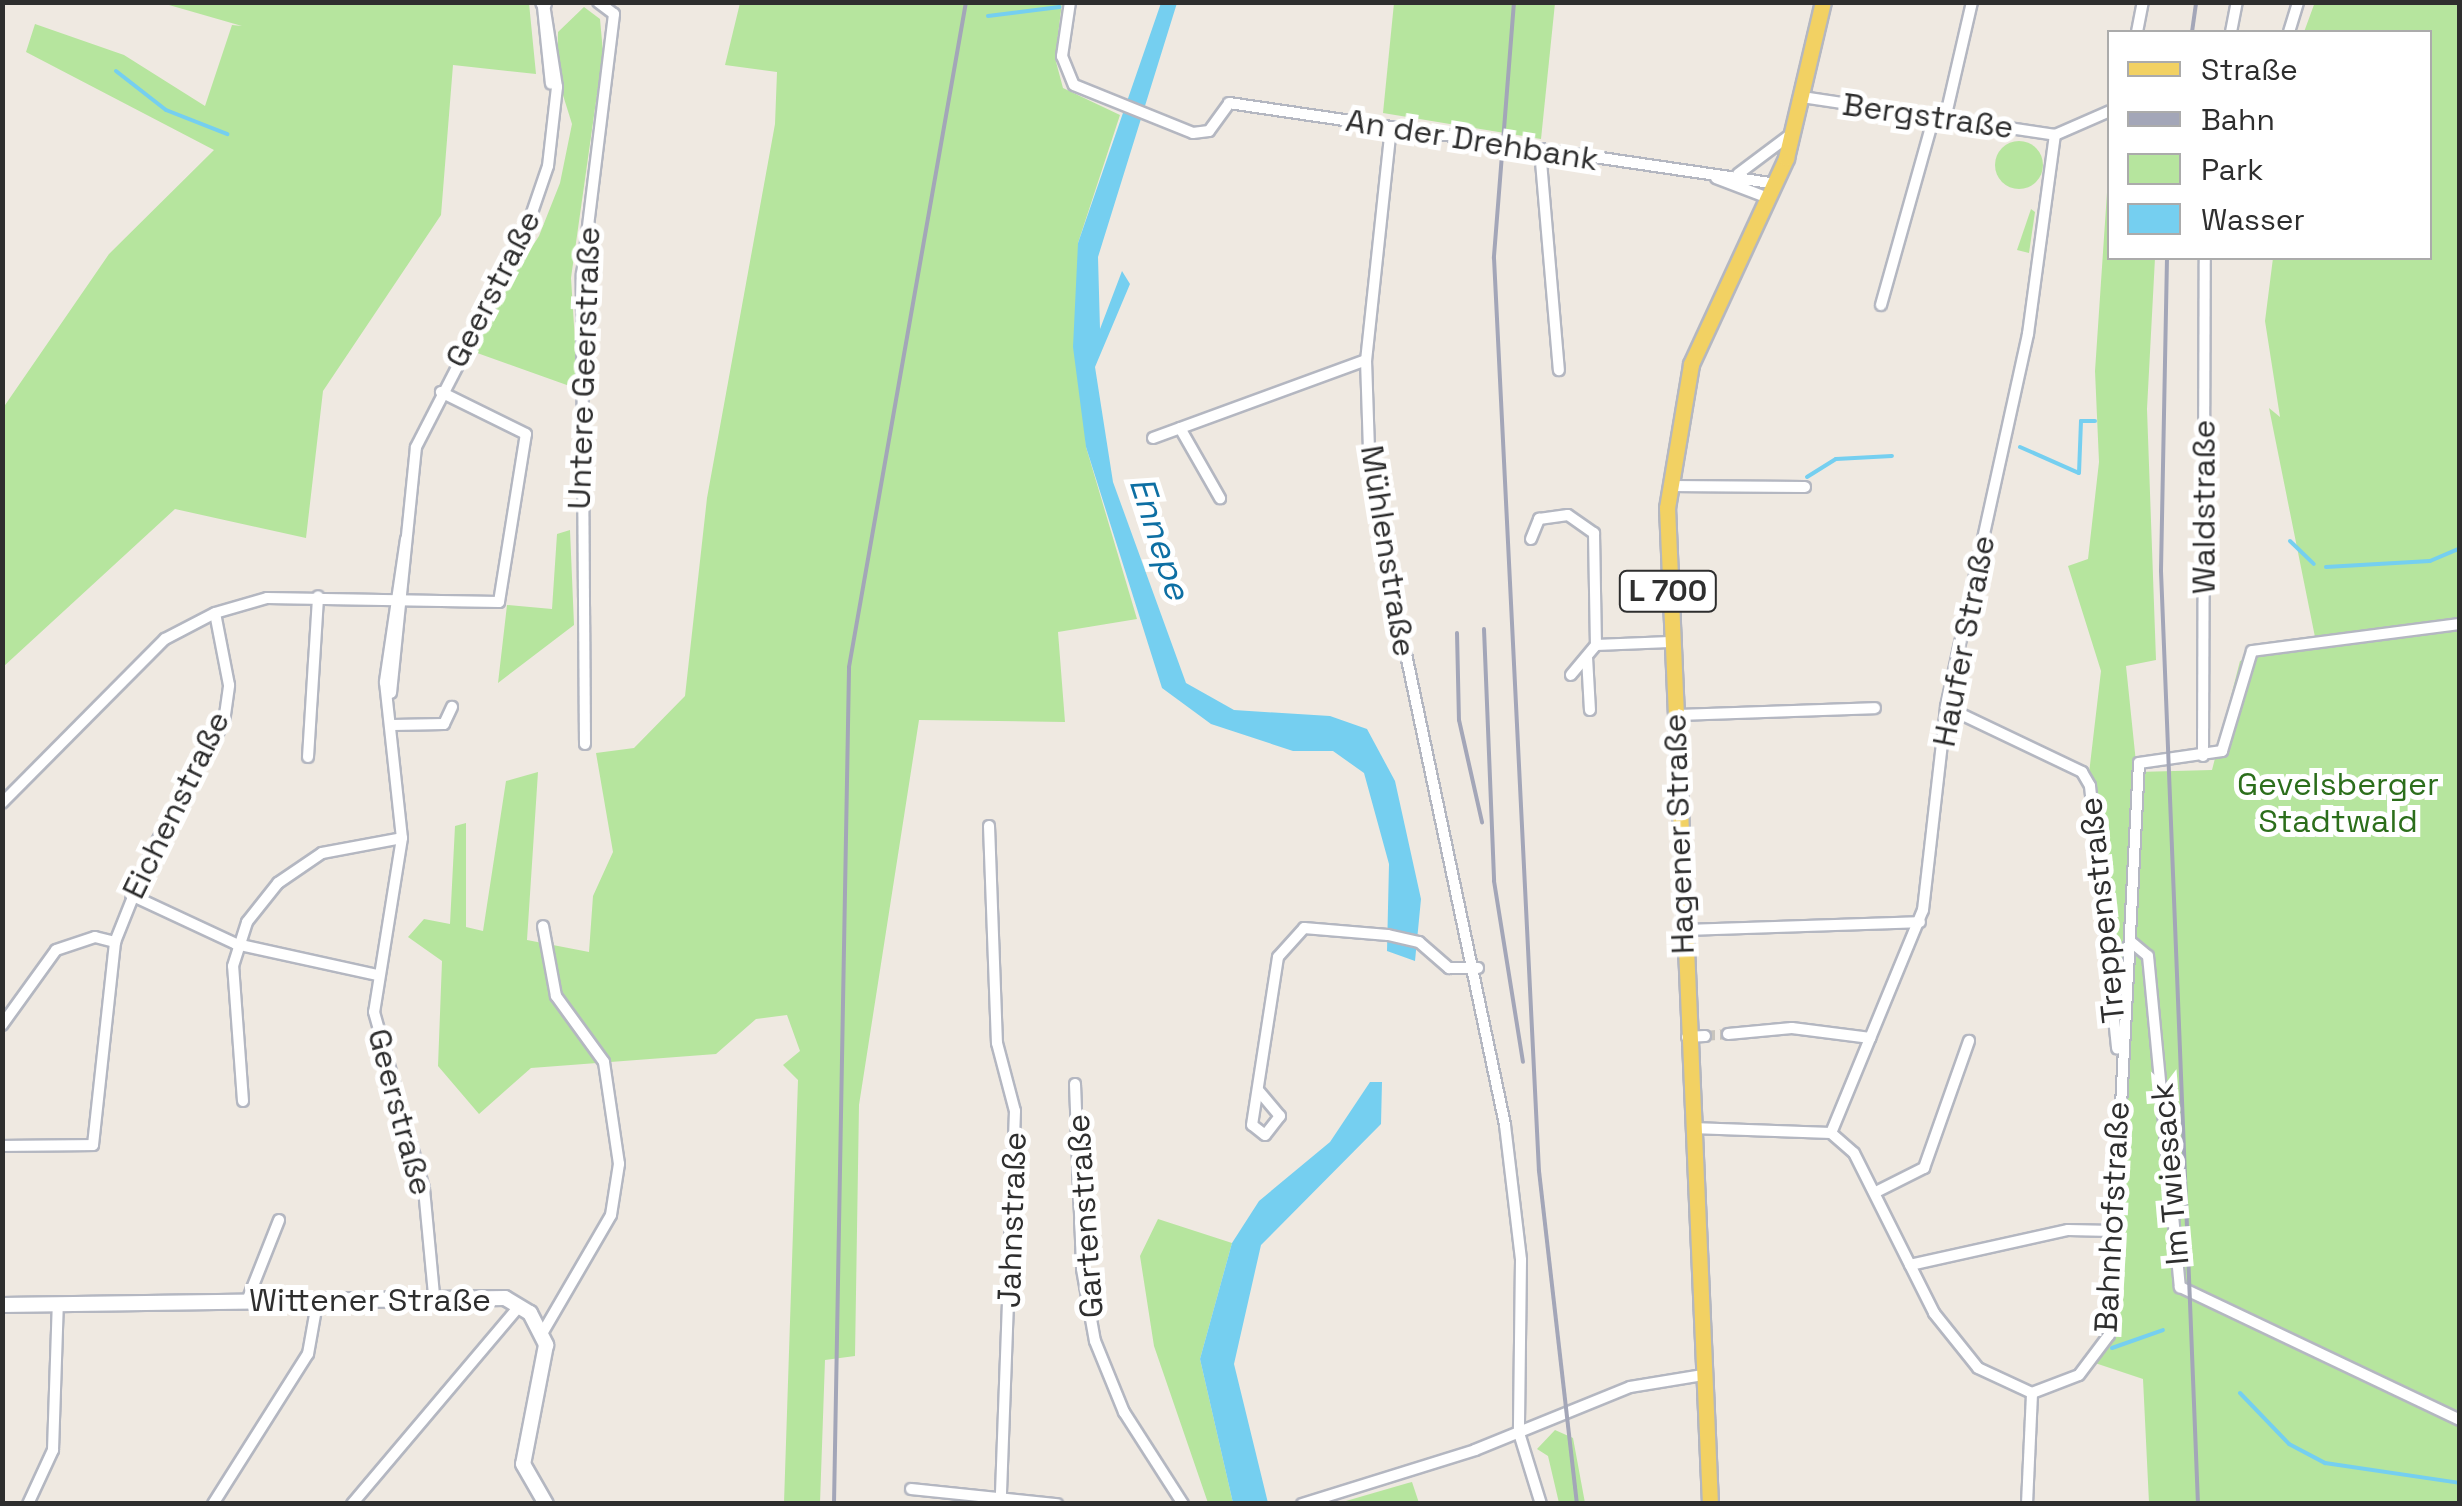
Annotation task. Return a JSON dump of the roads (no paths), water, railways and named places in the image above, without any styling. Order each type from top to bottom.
[{"type":"main road","name":"Hagener Straße","points":[[1710,1504],[1670,642],[1669,486],[1699,339],[1790,135],[1822,2]]},
{"type":"main road","name":"Wittener Straße","points":[[2,1305],[486,1293],[520,1306],[543,1332]]},
{"type":"main road","points":[[543,1332],[523,1464],[546,1504]]},
{"type":"street","name":"Untere Geerstraße","points":[[584,744],[582,275],[614,14],[598,2]]},
{"type":"street","name":"An der Drehbank","points":[[1070,2],[1067,76],[1118,108],[1145,118],[1203,133],[1229,103],[1715,178],[1766,190]]},
{"type":"street","points":[[1881,305],[1972,2]]},
{"type":"street","points":[[2137,30],[2143,2]]},
{"type":"street","points":[[2231,30],[2237,2]]},
{"type":"street","points":[[2290,30],[2298,2]]},
{"type":"street","name":"Geerstraße","points":[[434,1294],[424,1188],[375,1027],[377,975],[402,838],[391,693],[397,596],[416,447],[536,207],[555,94],[544,3]]},
{"type":"street","name":"Bergstraße","points":[[1802,97],[2055,136]]},
{"type":"street","points":[[2055,136],[2107,113]]},
{"type":"street","name":"Mühlenstraße","points":[[1392,127],[1366,360],[1370,484],[1478,968],[1521,1260],[1519,1434],[1540,1504]]},
{"type":"street","name":"An der Drehbank","points":[[1715,178],[1737,174],[1790,135]]},
{"type":"street","name":"Haufer Straße","points":[[1831,1133],[1920,922],[1946,707],[2028,334],[2055,136]]},
{"type":"street","points":[[1540,150],[1559,370]]},
{"type":"street","name":"An der Drehbank","points":[[1737,174],[1766,190]]},
{"type":"street","name":"Waldstraße","points":[[2203,756],[2206,260]]},
{"type":"street","points":[[1153,438],[1366,360]]},
{"type":"street","points":[[2,804],[165,639],[215,613],[318,596],[397,596],[492,604],[502,596],[526,434],[441,392]]},
{"type":"street","points":[[1180,428],[1220,498]]},
{"type":"street","points":[[1669,486],[1805,487]]},
{"type":"street","points":[[1531,539],[1539,520],[1568,515],[1594,533],[1596,645],[1571,675]]},
{"type":"street","points":[[308,758],[318,596]]},
{"type":"street","name":"Eichenstraße","points":[[2,1146],[92,1145],[115,942],[131,895],[224,722],[230,685],[215,613]]},
{"type":"street","points":[[2203,756],[2222,751],[2252,650],[2460,624]]},
{"type":"street","points":[[1596,645],[1670,642]]},
{"type":"street","points":[[1587,656],[1590,710]]},
{"type":"street","points":[[393,725],[444,724],[452,707]]},
{"type":"street","name":"Treppenstraße","points":[[1946,707],[2082,772],[2090,786],[2120,1080]]},
{"type":"street","points":[[1676,715],[1875,708]]},
{"type":"street","name":"Bahnhofstraße","points":[[2032,1393],[2078,1374],[2104,1349],[2139,763],[2203,756]]},
{"type":"street","name":"Jahnstraße","points":[[990,826],[997,1043],[1015,1111],[996,1499]]},
{"type":"street","points":[[243,1101],[236,944],[266,895],[312,859],[365,838],[402,838]]},
{"type":"street","points":[[131,895],[236,944],[377,975]]},
{"type":"street","points":[[1682,930],[1920,922]]},
{"type":"street","points":[[1258,1090],[1278,957],[1289,941],[1314,923],[1388,934],[1426,950],[1448,968],[1478,968]]},
{"type":"street","points":[[543,1332],[611,1215],[619,1164],[604,1062],[556,996],[544,926]]},
{"type":"street","points":[[2,1025],[56,950],[94,937],[115,942]]},
{"type":"street","name":"Im Twiesack","points":[[2130,942],[2148,956],[2180,1288],[2460,1420]]},
{"type":"street","points":[[1728,1034],[1792,1028],[1870,1038]]},
{"type":"street","points":[[1688,1038],[1706,1036]]},
{"type":"street","points":[[1876,1192],[1924,1168],[1970,1041]]},
{"type":"street","name":"Gartenstraße","points":[[1075,1084],[1082,1268],[1095,1340],[1124,1412],[1183,1504]]},
{"type":"street","points":[[1692,1128],[1831,1133],[1876,1192],[1910,1265],[1954,1343],[1998,1382],[2032,1393],[2027,1504]]},
{"type":"street","points":[[247,1301],[279,1220]]},
{"type":"street","points":[[1910,1265],[2068,1230],[2113,1231]]},
{"type":"street","points":[[213,1504],[308,1354],[318,1298]]},
{"type":"street","points":[[28,1504],[53,1450],[58,1303]]},
{"type":"street","points":[[352,1504],[520,1306]]},
{"type":"street","points":[[1302,1504],[1519,1434],[1644,1382],[1703,1375]]},
{"type":"street","points":[[910,1489],[1056,1504]]},
{"type":"water","points":[[1161,3],[1177,3],[1098,257],[1100,329],[1122,271],[1130,284],[1095,367],[1113,482],[1186,683],[1234,710],[1330,716],[1367,729],[1395,781],[1421,899],[1415,961],[1387,951],[1389,864],[1364,773],[1333,751],[1293,751],[1211,724],[1162,688],[1086,447],[1073,347],[1078,243]]},
{"type":"water","points":[[1370,1082],[1382,1082],[1381,1124],[1261,1245],[1234,1364],[1268,1503],[1233,1503],[1200,1359],[1232,1243],[1259,1201],[1330,1142]]},
{"type":"waterway","points":[[988,16],[1059,7]]},
{"type":"waterway","points":[[116,71],[166,110],[227,134]]},
{"type":"waterway","points":[[2020,447],[2079,473],[2081,421],[2095,421]]},
{"type":"waterway","points":[[1807,477],[1836,459],[1892,456]]},
{"type":"waterway","points":[[2290,541],[2314,564]]},
{"type":"waterway","points":[[2326,567],[2430,561],[2460,548]]},
{"type":"waterway","points":[[2112,1348],[2163,1330]]},
{"type":"waterway","points":[[2240,1393],[2289,1444],[2325,1463],[2460,1483]]},
{"type":"tunnel","points":[[1705,1036],[1728,1034]]},
{"type":"railway","points":[[834,1504],[849,667],[966,2]]},
{"type":"railway","points":[[1514,2],[1494,258],[1539,1171],[1577,1504]]},
{"type":"railway","points":[[2192,30],[2196,2]]},
{"type":"railway","points":[[2167,260],[2161,571],[2198,1504]]},
{"type":"railway","points":[[1484,629],[1494,881],[1523,1062]]},
{"type":"railway","points":[[1457,633],[1459,720],[1482,822]]},
{"type":"water label","name":"Ennepe","points":[[1160,538]]},
{"type":"park label","name":"Gevelsberger Stadtwald","points":[[2338,804]]}]
